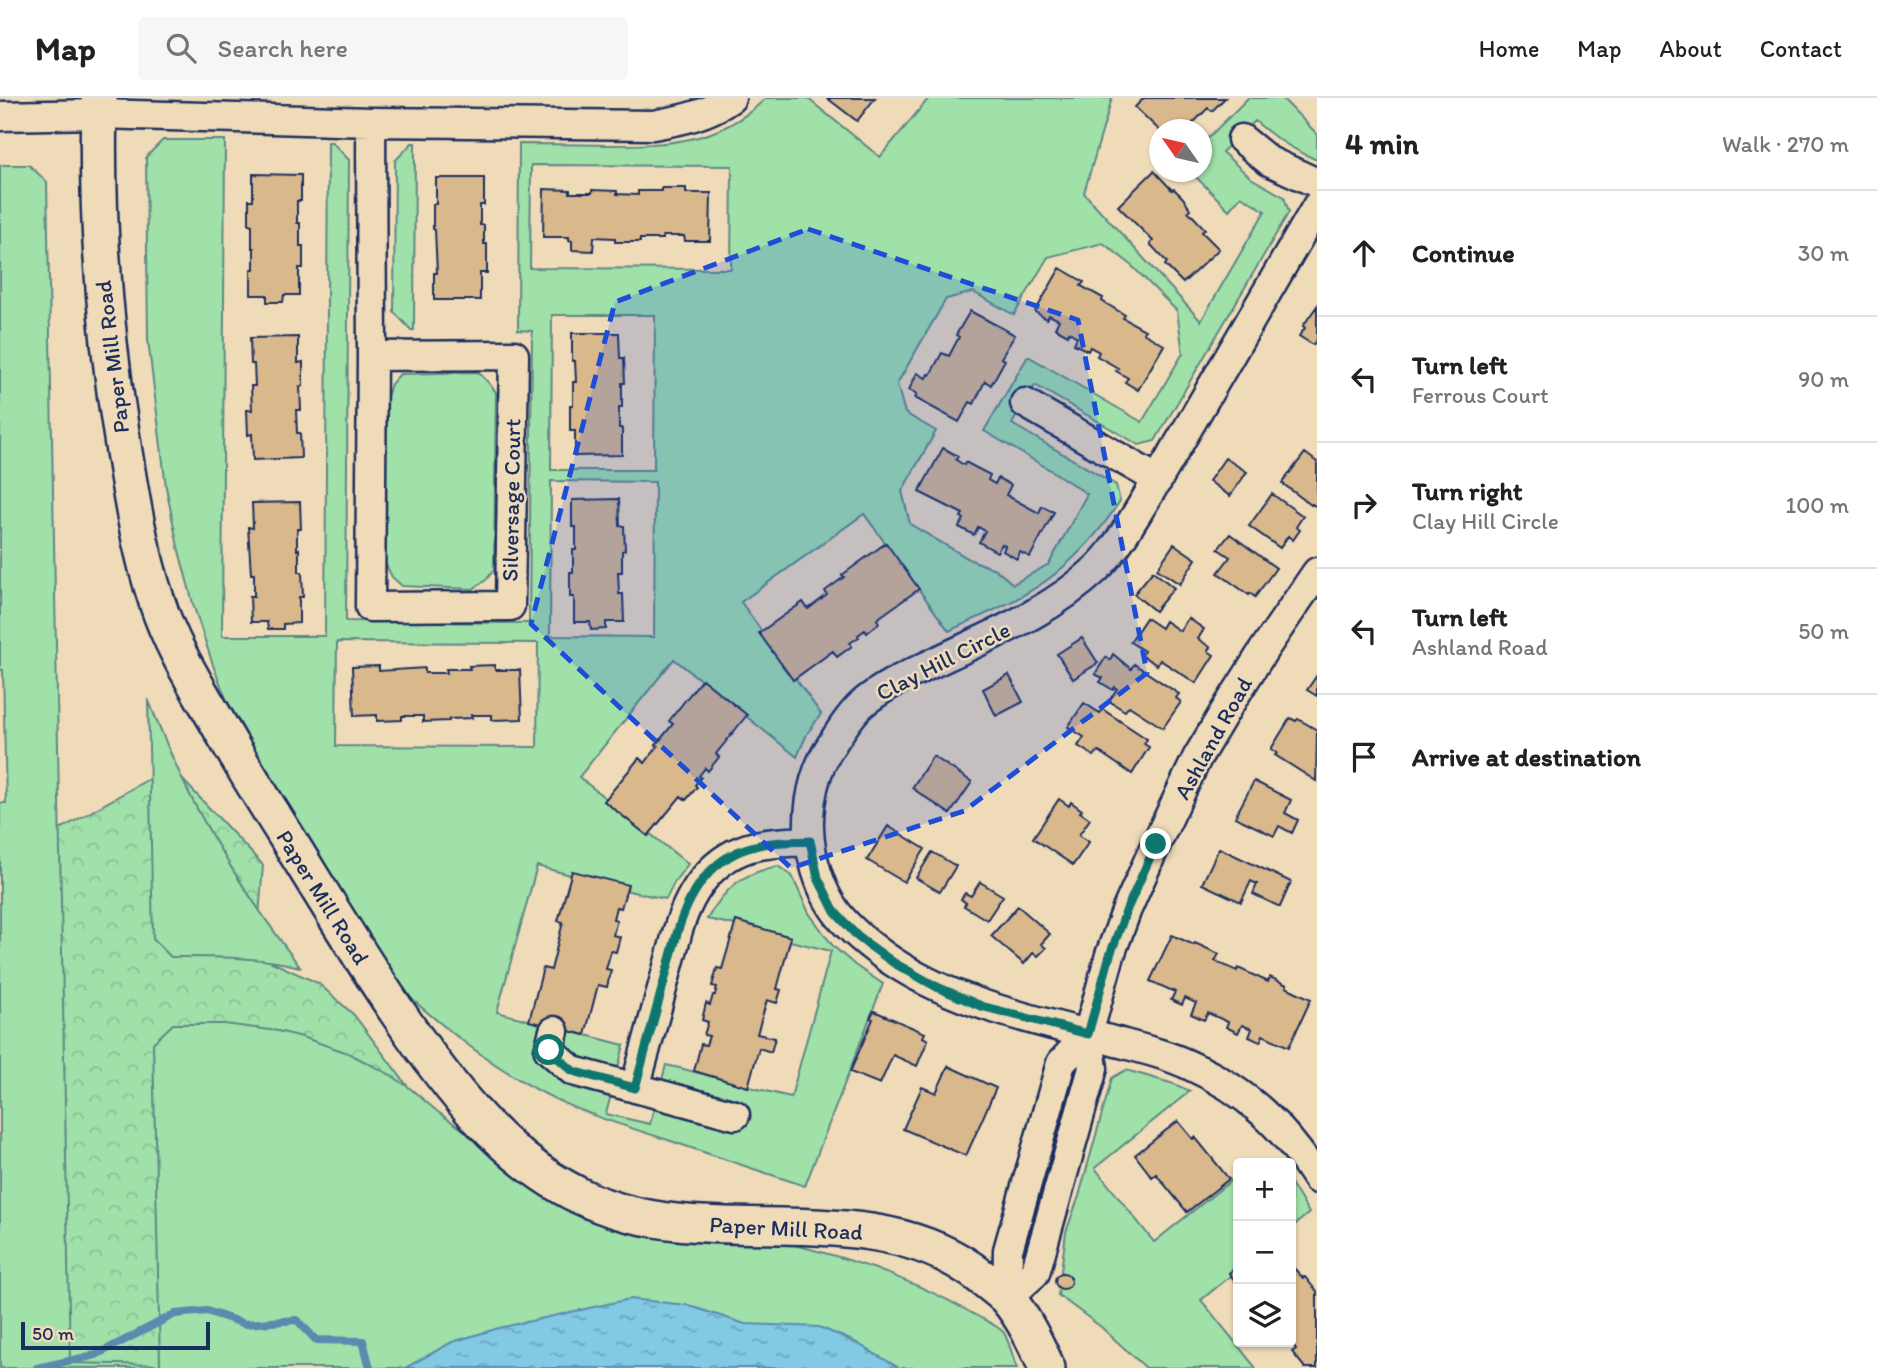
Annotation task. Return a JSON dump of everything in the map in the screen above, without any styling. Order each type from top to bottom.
[{"type":"main road","name":"Paper Mill Road","points":[[99,106],[100,237],[110,355],[131,498],[156,601],[184,664],[238,759],[369,970],[429,1059],[461,1098],[506,1145],[548,1178],[587,1199],[614,1210],[662,1219],[728,1226],[829,1228],[907,1239],[961,1262],[1007,1298]]},
{"type":"main road","points":[[1007,1298],[1047,1368]]},
{"type":"street","points":[[0,116],[99,106],[371,122],[653,125],[687,119],[731,98]]},
{"type":"street","name":"Silversage Court","points":[[371,122],[370,607],[510,606],[514,355],[372,356]]},
{"type":"street","points":[[1242,139],[1269,161],[1317,183]]},
{"type":"street","name":"Clay Hill Circle","points":[[1317,206],[1158,480],[1120,541],[1098,567],[1072,590],[1033,615],[891,683],[859,706],[821,763],[810,801],[810,841],[818,878],[835,912],[858,937],[894,963],[937,987],[981,1006],[1158,1053],[1217,1079],[1248,1100],[1276,1124],[1303,1157],[1317,1180]]},
{"type":"street","points":[[1025,403],[1158,480]]},
{"type":"street","name":"Ashland Road","points":[[1007,1298],[1008,1250],[1062,1063],[1088,1034],[1110,955],[1127,909],[1197,758],[1265,648],[1317,572]]},
{"type":"street","points":[[635,1088],[684,909],[694,890],[710,871],[729,856],[755,846],[810,841]]},
{"type":"street","points":[[554,1031],[549,1050],[573,1071],[735,1115]]},
{"type":"highlighted area","points":[[808,229],[1078,320],[1147,673],[964,811],[791,868],[531,624],[615,302]]},
{"type":"green space","points":[[766,98],[807,98],[880,157],[929,98],[1112,98],[1084,193],[1201,321],[1265,211],[1241,196],[1229,210],[1201,182],[1212,182],[1212,134],[1248,98],[1282,98],[1317,134],[1317,160],[1284,143],[1255,121],[1222,152],[1251,178],[1284,197],[1289,212],[1155,441],[1139,445],[1035,385],[1012,424],[1116,485],[1120,501],[1090,540],[1065,566],[1017,599],[949,631],[864,514],[741,602],[821,714],[807,734],[797,757],[674,659],[579,777],[688,864],[666,899],[537,866],[497,1012],[624,1045],[606,1114],[650,1124],[666,1065],[791,1097],[831,951],[707,919],[728,890],[744,878],[778,866],[792,876],[809,913],[833,946],[883,984],[805,1186],[612,1122],[557,1100],[514,1076],[473,1048],[396,985],[235,722],[213,665],[178,547],[166,487],[148,340],[146,157],[163,140],[225,140],[222,636],[325,636],[328,142],[332,142],[349,160],[346,621],[529,623],[532,331],[518,330],[519,144],[650,144],[691,139],[730,125]],"holes":[[[531,165],[732,166],[731,269],[530,268]],[[1103,243],[1129,263],[1177,311],[1183,353],[1142,422],[1028,356],[984,431],[1087,494],[1049,564],[1013,584],[995,569],[971,560],[910,524],[902,491],[936,431],[905,413],[897,384],[946,299],[973,292],[1014,315],[1048,257]],[[552,315],[655,315],[654,470],[551,470]],[[551,481],[655,482],[654,637],[550,636]],[[337,642],[538,643],[537,747],[336,746]]]},
{"type":"green space","points":[[415,143],[414,330],[394,312],[395,161]]},
{"type":"green space","points":[[0,165],[29,165],[47,182],[70,1363],[160,1365],[153,1043],[173,1024],[225,1024],[278,1031],[348,1053],[391,1075],[496,1153],[776,1241],[829,1254],[905,1280],[999,1328],[1006,1336],[1017,1368],[0,1368],[0,803],[6,803],[3,670],[0,670]]},
{"type":"green space","points":[[478,372],[496,392],[494,570],[473,589],[402,586],[392,577],[385,563],[386,400],[391,384],[400,374]]},
{"type":"green space","points":[[148,699],[183,782],[214,839],[255,904],[300,967],[252,959],[171,957],[153,939]]},
{"type":"green space","points":[[154,776],[182,779],[263,865],[256,955],[318,983],[354,1015],[427,1112],[405,1368],[0,1368],[0,855],[64,827]]},
{"type":"green space","points":[[1126,1070],[1190,1091],[1095,1168],[1154,1242],[1233,1179],[1233,1274],[1201,1300],[1233,1340],[1233,1347],[1239,1347],[1256,1368],[1146,1368],[1101,1327],[1058,1295],[1066,1232],[1079,1196],[1112,1078]]},
{"type":"green space","points":[[1296,1191],[1309,1213],[1296,1224]]},
{"type":"water","points":[[630,1299],[687,1305],[745,1324],[819,1327],[853,1341],[899,1368],[405,1368],[452,1342],[499,1328]]},
{"type":"building","points":[[827,98],[875,98],[857,121]]},
{"type":"building","points":[[1144,98],[1225,98],[1212,111],[1208,108],[1197,119],[1149,120],[1135,107]]},
{"type":"building","points":[[253,174],[301,175],[301,201],[297,201],[297,223],[300,223],[303,268],[299,268],[299,295],[284,295],[283,302],[267,302],[267,295],[251,295],[254,248],[252,225],[249,224],[249,200],[253,200]]},
{"type":"building","points":[[1149,176],[1149,182],[1164,182],[1183,198],[1190,209],[1188,211],[1205,229],[1202,232],[1219,249],[1183,283],[1165,265],[1167,262],[1150,244],[1153,241],[1118,206]]},
{"type":"building","points":[[436,178],[484,178],[484,205],[480,205],[480,225],[484,225],[484,244],[487,244],[487,273],[480,273],[480,300],[434,300],[434,273],[437,273],[433,204],[436,204]]},
{"type":"building","points":[[661,188],[686,188],[686,193],[711,193],[710,241],[685,241],[684,236],[663,236],[663,239],[640,239],[640,242],[615,242],[615,238],[594,237],[593,251],[572,250],[569,237],[543,237],[544,189],[570,190],[570,193],[617,191],[617,194],[638,195],[638,191],[661,191]]},
{"type":"building","points":[[1060,268],[1084,282],[1081,286],[1103,298],[1102,301],[1125,315],[1123,318],[1164,345],[1138,390],[1125,382],[1128,378],[1116,371],[1118,368],[1097,356],[1099,352],[1090,347],[1088,351],[1074,344],[1077,337],[1055,328],[1059,320],[1049,315],[1047,319],[1035,312]]},
{"type":"building","points":[[1317,306],[1317,339],[1313,345],[1299,336]]},
{"type":"building","points":[[970,311],[1015,335],[1001,358],[1005,360],[991,385],[985,381],[974,404],[970,402],[959,422],[915,398],[917,394],[909,390],[917,373],[926,378],[942,353],[949,356],[959,337],[956,335]]},
{"type":"building","points":[[572,333],[619,333],[625,383],[622,383],[622,407],[619,407],[622,455],[575,456],[575,431],[570,431],[570,405],[573,405],[573,382],[576,382],[575,361],[572,361]]},
{"type":"building","points":[[298,337],[298,363],[303,362],[301,410],[296,410],[301,458],[253,460],[252,434],[248,435],[247,410],[252,410],[251,386],[255,386],[250,338]]},
{"type":"building","points":[[943,448],[958,456],[956,460],[964,465],[965,462],[990,475],[988,480],[995,484],[998,478],[1011,485],[1006,495],[1039,513],[1042,506],[1054,512],[1030,557],[1020,552],[1017,559],[1003,551],[1005,546],[1002,544],[997,552],[979,542],[985,531],[978,527],[974,535],[959,527],[964,519],[961,517],[963,514],[919,492]]},
{"type":"building","points":[[1305,453],[1317,462],[1317,507],[1282,483]]},
{"type":"building","points":[[1225,458],[1247,472],[1230,496],[1209,481]]},
{"type":"building","points":[[1272,494],[1303,516],[1296,527],[1300,530],[1293,540],[1288,536],[1280,548],[1249,526]]},
{"type":"building","points":[[619,499],[620,526],[624,526],[625,550],[622,551],[622,572],[618,572],[619,594],[623,594],[624,622],[606,622],[606,629],[591,630],[590,622],[574,622],[574,597],[570,597],[570,572],[573,572],[573,550],[576,550],[576,527],[572,527],[572,500]]},
{"type":"building","points":[[300,502],[301,529],[297,529],[297,550],[299,549],[303,597],[299,597],[299,623],[283,624],[283,629],[268,629],[267,622],[251,622],[250,596],[254,596],[254,574],[251,574],[248,527],[253,528],[252,503]]},
{"type":"building","points":[[1230,534],[1276,568],[1255,597],[1218,573],[1230,557],[1218,549]]},
{"type":"building","points":[[886,543],[919,589],[877,619],[879,623],[867,633],[865,630],[858,635],[859,637],[850,643],[852,646],[837,657],[833,651],[793,680],[759,633],[803,602],[808,609],[827,595],[825,591],[844,577],[842,575]]},
{"type":"building","points":[[1174,544],[1196,559],[1180,584],[1157,569]]},
{"type":"building","points":[[1153,571],[1174,588],[1155,611],[1134,594]]},
{"type":"building","points":[[1146,618],[1161,628],[1165,621],[1180,631],[1188,618],[1204,629],[1198,639],[1210,647],[1208,651],[1214,655],[1196,683],[1160,660],[1157,665],[1141,655],[1144,651],[1130,642]]},
{"type":"building","points":[[1082,638],[1098,663],[1073,679],[1057,654]]},
{"type":"building","points":[[1113,654],[1131,669],[1134,664],[1179,694],[1176,698],[1181,702],[1163,728],[1129,706],[1125,711],[1109,701],[1117,689],[1115,687],[1113,690],[1100,682],[1103,678],[1095,674],[1106,657],[1110,660]]},
{"type":"building","points":[[495,665],[495,670],[520,670],[522,719],[492,720],[492,715],[471,715],[472,718],[423,722],[423,716],[402,716],[402,720],[377,721],[377,715],[354,716],[352,667],[379,666],[379,671],[425,668],[425,673],[447,673],[446,669]]},
{"type":"building","points":[[1009,675],[1023,702],[996,716],[983,689]]},
{"type":"building","points":[[1317,675],[1317,696],[1307,690]]},
{"type":"building","points":[[702,679],[747,715],[716,754],[719,757],[708,771],[705,768],[699,776],[701,777],[695,785],[697,787],[686,800],[681,796],[648,836],[604,801],[639,758],[645,763],[673,724],[669,721]]},
{"type":"building","points":[[1084,703],[1100,713],[1102,709],[1147,739],[1144,744],[1149,747],[1132,774],[1098,751],[1094,756],[1078,746],[1084,737],[1068,727]]},
{"type":"building","points":[[1290,718],[1296,721],[1298,719],[1317,730],[1316,781],[1275,755],[1277,753],[1271,749]]},
{"type":"building","points":[[933,756],[972,782],[950,814],[912,788]]},
{"type":"building","points":[[1254,781],[1291,800],[1285,813],[1298,820],[1292,833],[1279,826],[1274,836],[1235,817]]},
{"type":"building","points":[[1059,799],[1069,806],[1071,802],[1090,819],[1079,835],[1089,842],[1073,865],[1033,838]]},
{"type":"building","points":[[888,826],[925,849],[904,882],[867,860]]},
{"type":"building","points":[[1219,848],[1291,882],[1280,907],[1253,894],[1257,884],[1251,881],[1241,902],[1202,884]]},
{"type":"building","points":[[932,852],[956,866],[940,892],[916,878]]},
{"type":"building","points":[[572,871],[628,885],[621,908],[616,907],[613,919],[617,920],[613,935],[620,937],[616,952],[611,951],[606,969],[611,970],[607,987],[598,985],[585,1035],[529,1021],[543,968],[551,970],[563,922],[558,921]]},
{"type":"building","points":[[980,882],[1003,896],[987,920],[964,906],[966,903],[961,899],[965,893],[971,896]]},
{"type":"building","points":[[1018,906],[1050,934],[1041,944],[1046,948],[1038,956],[1033,953],[1024,964],[991,936]]},
{"type":"building","points":[[736,921],[791,937],[777,989],[781,990],[777,1003],[767,1000],[757,1034],[775,1038],[771,1052],[759,1048],[748,1087],[694,1071],[701,1044],[706,1045],[709,1036],[704,1035],[708,1022],[702,1020],[706,1003],[710,1005],[715,995],[717,987],[712,986],[717,968],[722,969]]},
{"type":"building","points":[[1172,935],[1219,954],[1215,961],[1268,982],[1270,977],[1311,999],[1289,1047],[1263,1035],[1260,1042],[1249,1037],[1252,1029],[1242,1025],[1238,1033],[1226,1027],[1228,1022],[1208,1013],[1204,1020],[1191,1014],[1196,1003],[1185,998],[1182,1005],[1171,1000],[1175,992],[1150,981]]},
{"type":"building","points":[[874,1011],[925,1033],[923,1037],[928,1040],[917,1066],[893,1055],[880,1084],[850,1072]]},
{"type":"building","points":[[948,1066],[996,1088],[966,1156],[903,1129],[922,1087],[936,1093]]},
{"type":"building","points":[[1178,1121],[1193,1139],[1195,1137],[1229,1179],[1187,1212],[1156,1174],[1152,1177],[1135,1155]]},
{"type":"building","points":[[1296,1270],[1317,1292],[1317,1368],[1305,1368],[1292,1352],[1296,1349]]},
{"type":"building","points":[[1063,1273],[1069,1275],[1069,1287],[1063,1289],[1057,1287],[1055,1281],[1057,1275]]},
{"type":"waterway","points":[[37,1368],[96,1355],[175,1314],[207,1311],[245,1324],[297,1320],[316,1340],[363,1341],[370,1368]]},
{"type":"route","points":[[549,1050],[573,1071],[635,1088],[684,909],[694,890],[710,871],[729,856],[755,846],[810,841],[818,878],[835,912],[858,937],[894,963],[937,987],[981,1006],[1088,1034],[1110,955],[1156,844]]}]
